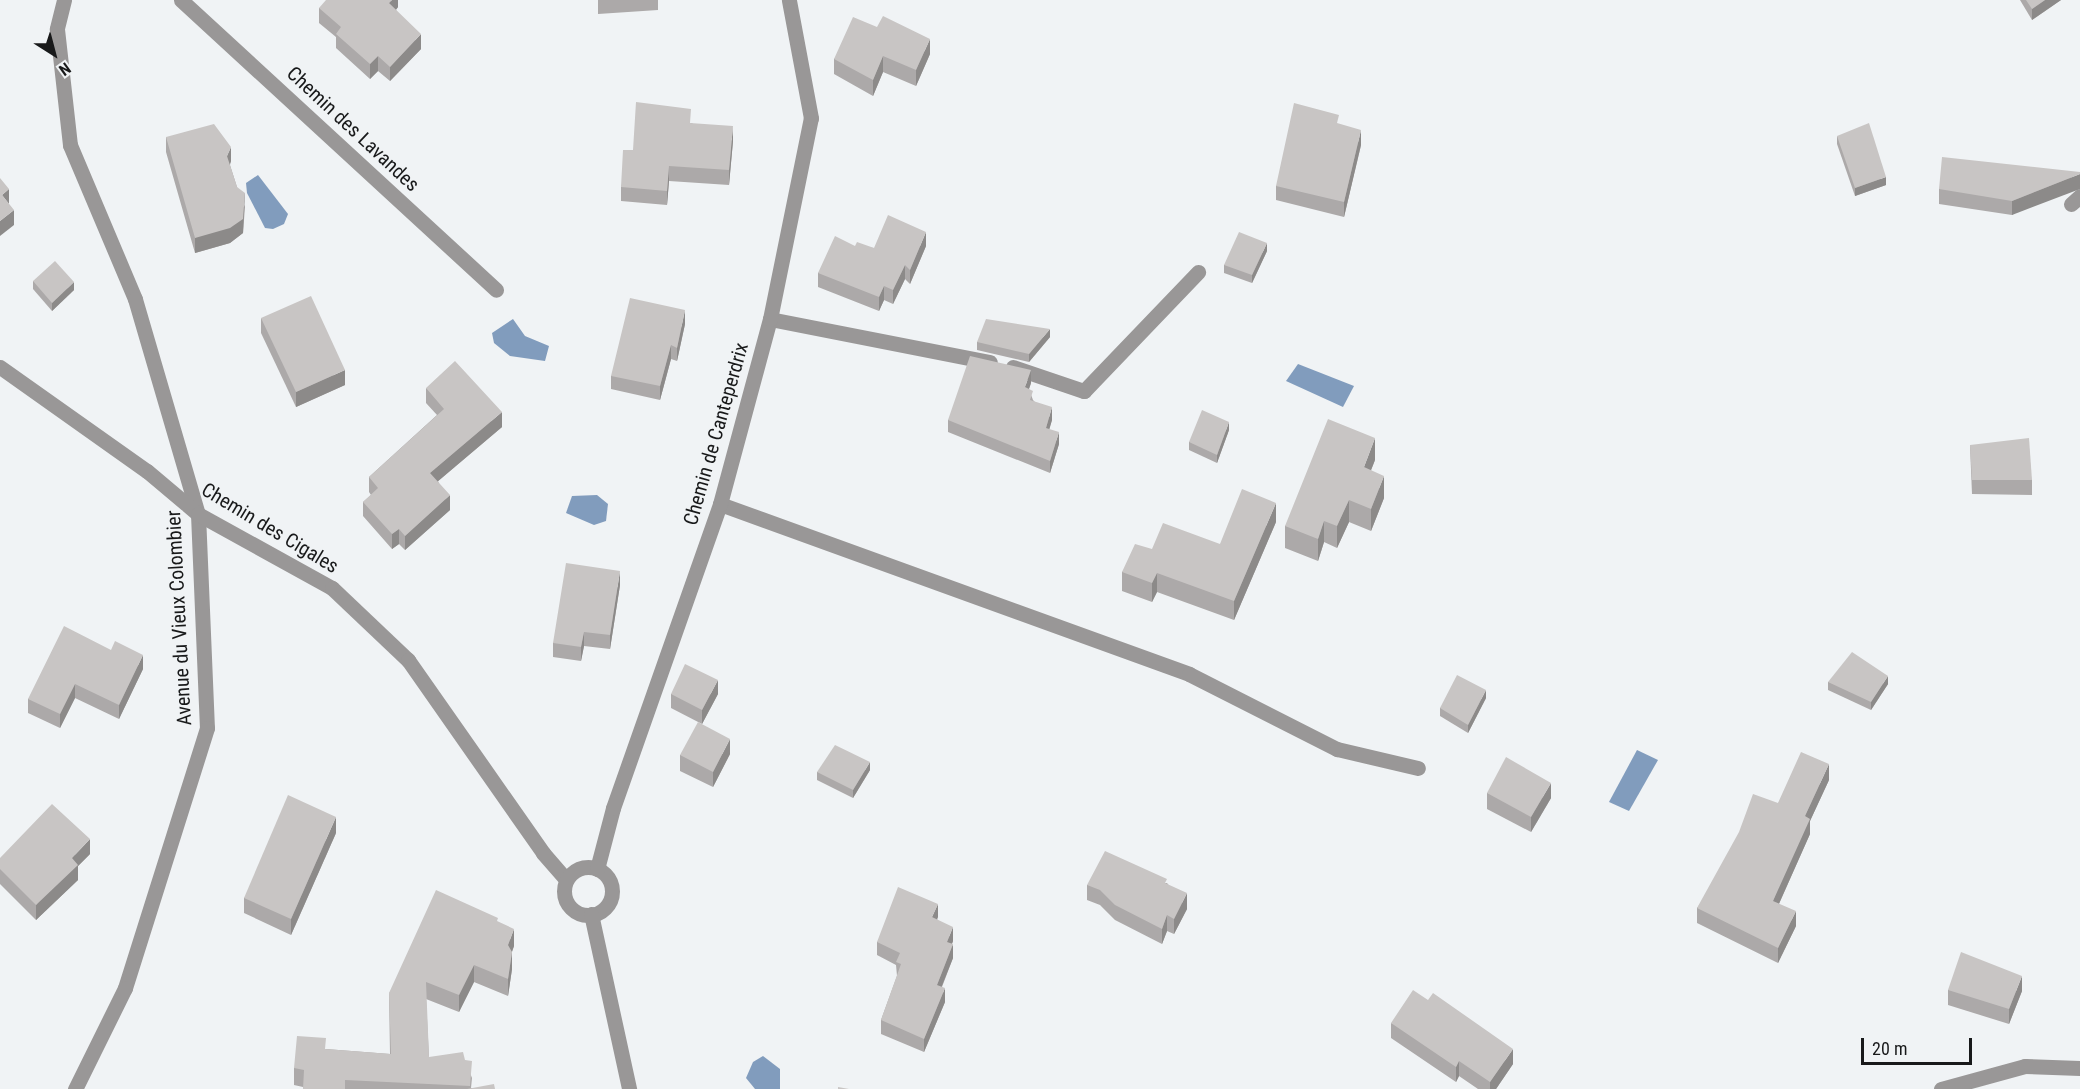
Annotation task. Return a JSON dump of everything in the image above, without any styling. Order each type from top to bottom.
[{"type":"street","name":"Avenue du Vieux Colombier","points":[[64,0],[57,29],[70,145],[135,299],[198,514],[207,728],[125,988],[75,1089]]},
{"type":"street","name":"Chemin des Lavandes","points":[[181,0],[496,290]]},
{"type":"street","name":"Chemin de Canteperdrix","points":[[597,869],[613,808],[720,504],[770,318],[811,118],[789,0]]},
{"type":"street","points":[[770,318],[1021,369],[1084,391],[1198,272]]},
{"type":"street","name":"Chemin des Cigales","points":[[0,366],[147,471],[198,514],[332,588],[408,660],[543,853],[566,879]]},
{"type":"street","points":[[720,504],[1189,674],[1336,748],[1418,768]]},
{"type":"street","points":[[578,869],[597,869],[610,881],[611,896],[603,909],[591,914],[580,913],[567,903],[566,879],[578,869]]},
{"type":"street","points":[[591,914],[629,1089]]},
{"type":"street","points":[[1941,1089],[2025,1066],[2080,1068]]},
{"type":"water","points":[[258,175],[288,214],[284,224],[273,229],[265,228],[247,193],[246,183]]},
{"type":"water","points":[[513,319],[525,336],[549,346],[545,361],[510,356],[494,343],[492,333]]},
{"type":"water","points":[[1298,364],[1354,386],[1343,407],[1286,381]]},
{"type":"water","points":[[597,495],[608,504],[606,521],[594,525],[566,513],[572,496]]},
{"type":"water","points":[[1637,750],[1658,760],[1629,811],[1609,802]]},
{"type":"water","points":[[763,1056],[780,1069],[780,1089],[755,1089],[746,1078],[753,1062]]},
{"type":"building","points":[[326,0],[392,0],[389,3],[421,34],[390,67],[378,56],[370,64],[336,34],[341,27],[319,8]]},
{"type":"building","points":[[2026,0],[2045,0],[2032,9]]},
{"type":"building","points":[[883,16],[930,39],[916,70],[883,56],[873,80],[834,59],[853,17],[877,27]]},
{"type":"building","points":[[636,102],[691,109],[690,123],[733,126],[729,170],[669,166],[667,191],[621,187],[623,150],[633,150]]},
{"type":"building","points":[[1294,103],[1339,115],[1337,123],[1361,130],[1344,202],[1276,186]]},
{"type":"building","points":[[1869,123],[1886,177],[1855,188],[1837,136]]},
{"type":"building","points":[[214,124],[231,147],[227,156],[237,187],[245,193],[243,219],[230,228],[195,238],[166,137]]},
{"type":"building","points":[[1942,157],[2080,172],[2080,174],[2012,201],[1939,189]]},
{"type":"building","points":[[0,178],[9,189],[2,195],[14,210],[0,221]]},
{"type":"building","points":[[888,215],[926,232],[910,270],[905,265],[893,290],[884,286],[879,297],[818,273],[835,236],[855,246],[857,242],[874,248]]},
{"type":"building","points":[[1239,232],[1267,243],[1252,275],[1224,265]]},
{"type":"building","points":[[55,261],[74,282],[52,303],[33,281]]},
{"type":"building","points":[[311,296],[345,370],[296,392],[261,318]]},
{"type":"building","points":[[630,298],[685,310],[677,348],[671,345],[660,386],[611,376]]},
{"type":"building","points":[[986,319],[1050,329],[1029,354],[977,342]]},
{"type":"building","points":[[970,356],[1031,370],[1025,387],[1033,391],[1030,400],[1052,407],[1046,428],[1059,432],[1050,461],[948,420]]},
{"type":"building","points":[[455,361],[502,412],[430,473],[450,495],[405,536],[399,529],[392,534],[363,502],[378,488],[369,477],[444,409],[426,388]]},
{"type":"building","points":[[1202,410],[1229,422],[1217,455],[1189,442]]},
{"type":"building","points":[[1328,419],[1375,438],[1364,467],[1384,476],[1371,509],[1349,500],[1337,526],[1324,521],[1318,539],[1285,526]]},
{"type":"building","points":[[2029,438],[2032,480],[1972,480],[1970,445]]},
{"type":"building","points":[[1242,489],[1276,503],[1234,601],[1157,573],[1152,583],[1122,572],[1135,544],[1152,549],[1163,523],[1220,544]]},
{"type":"building","points":[[566,563],[620,571],[610,635],[584,632],[581,647],[553,643]]},
{"type":"building","points":[[64,626],[111,650],[115,641],[143,655],[119,705],[75,684],[60,714],[28,699]]},
{"type":"building","points":[[1852,652],[1888,676],[1871,702],[1828,682]]},
{"type":"building","points":[[685,664],[718,680],[702,710],[671,694]]},
{"type":"building","points":[[1457,675],[1486,690],[1468,725],[1440,708]]},
{"type":"building","points":[[698,722],[730,739],[713,772],[680,755]]},
{"type":"building","points":[[835,745],[870,762],[853,790],[817,772]]},
{"type":"building","points":[[1801,752],[1829,764],[1805,816],[1810,819],[1773,901],[1796,911],[1778,948],[1697,908],[1739,832],[1753,794],[1778,803]]},
{"type":"building","points":[[1506,757],[1551,783],[1531,817],[1487,793]]},
{"type":"building","points":[[288,795],[336,817],[291,919],[244,898]]},
{"type":"building","points":[[52,804],[90,839],[72,858],[78,865],[36,905],[0,869],[0,858]]},
{"type":"building","points":[[1105,851],[1167,879],[1165,883],[1187,893],[1174,919],[1167,915],[1162,929],[1115,905],[1100,890],[1087,885]]},
{"type":"building","points":[[898,887],[938,904],[932,917],[953,927],[947,942],[953,944],[937,985],[945,988],[924,1039],[881,1020],[901,964],[896,962],[900,953],[877,942]]},
{"type":"building","points":[[436,890],[498,918],[497,921],[514,929],[508,945],[512,952],[508,979],[474,965],[459,995],[426,982],[429,1057],[463,1052],[465,1060],[472,1061],[470,1086],[345,1080],[345,1089],[303,1089],[304,1070],[294,1068],[297,1036],[326,1038],[325,1049],[391,1054],[389,993]]},
{"type":"building","points":[[1961,952],[2022,976],[2009,1009],[1948,990]]},
{"type":"building","points":[[1413,990],[1428,1000],[1433,993],[1513,1049],[1490,1082],[1459,1061],[1456,1067],[1391,1023]]},
{"type":"building","points":[[494,1084],[495,1089],[467,1089]]}]
